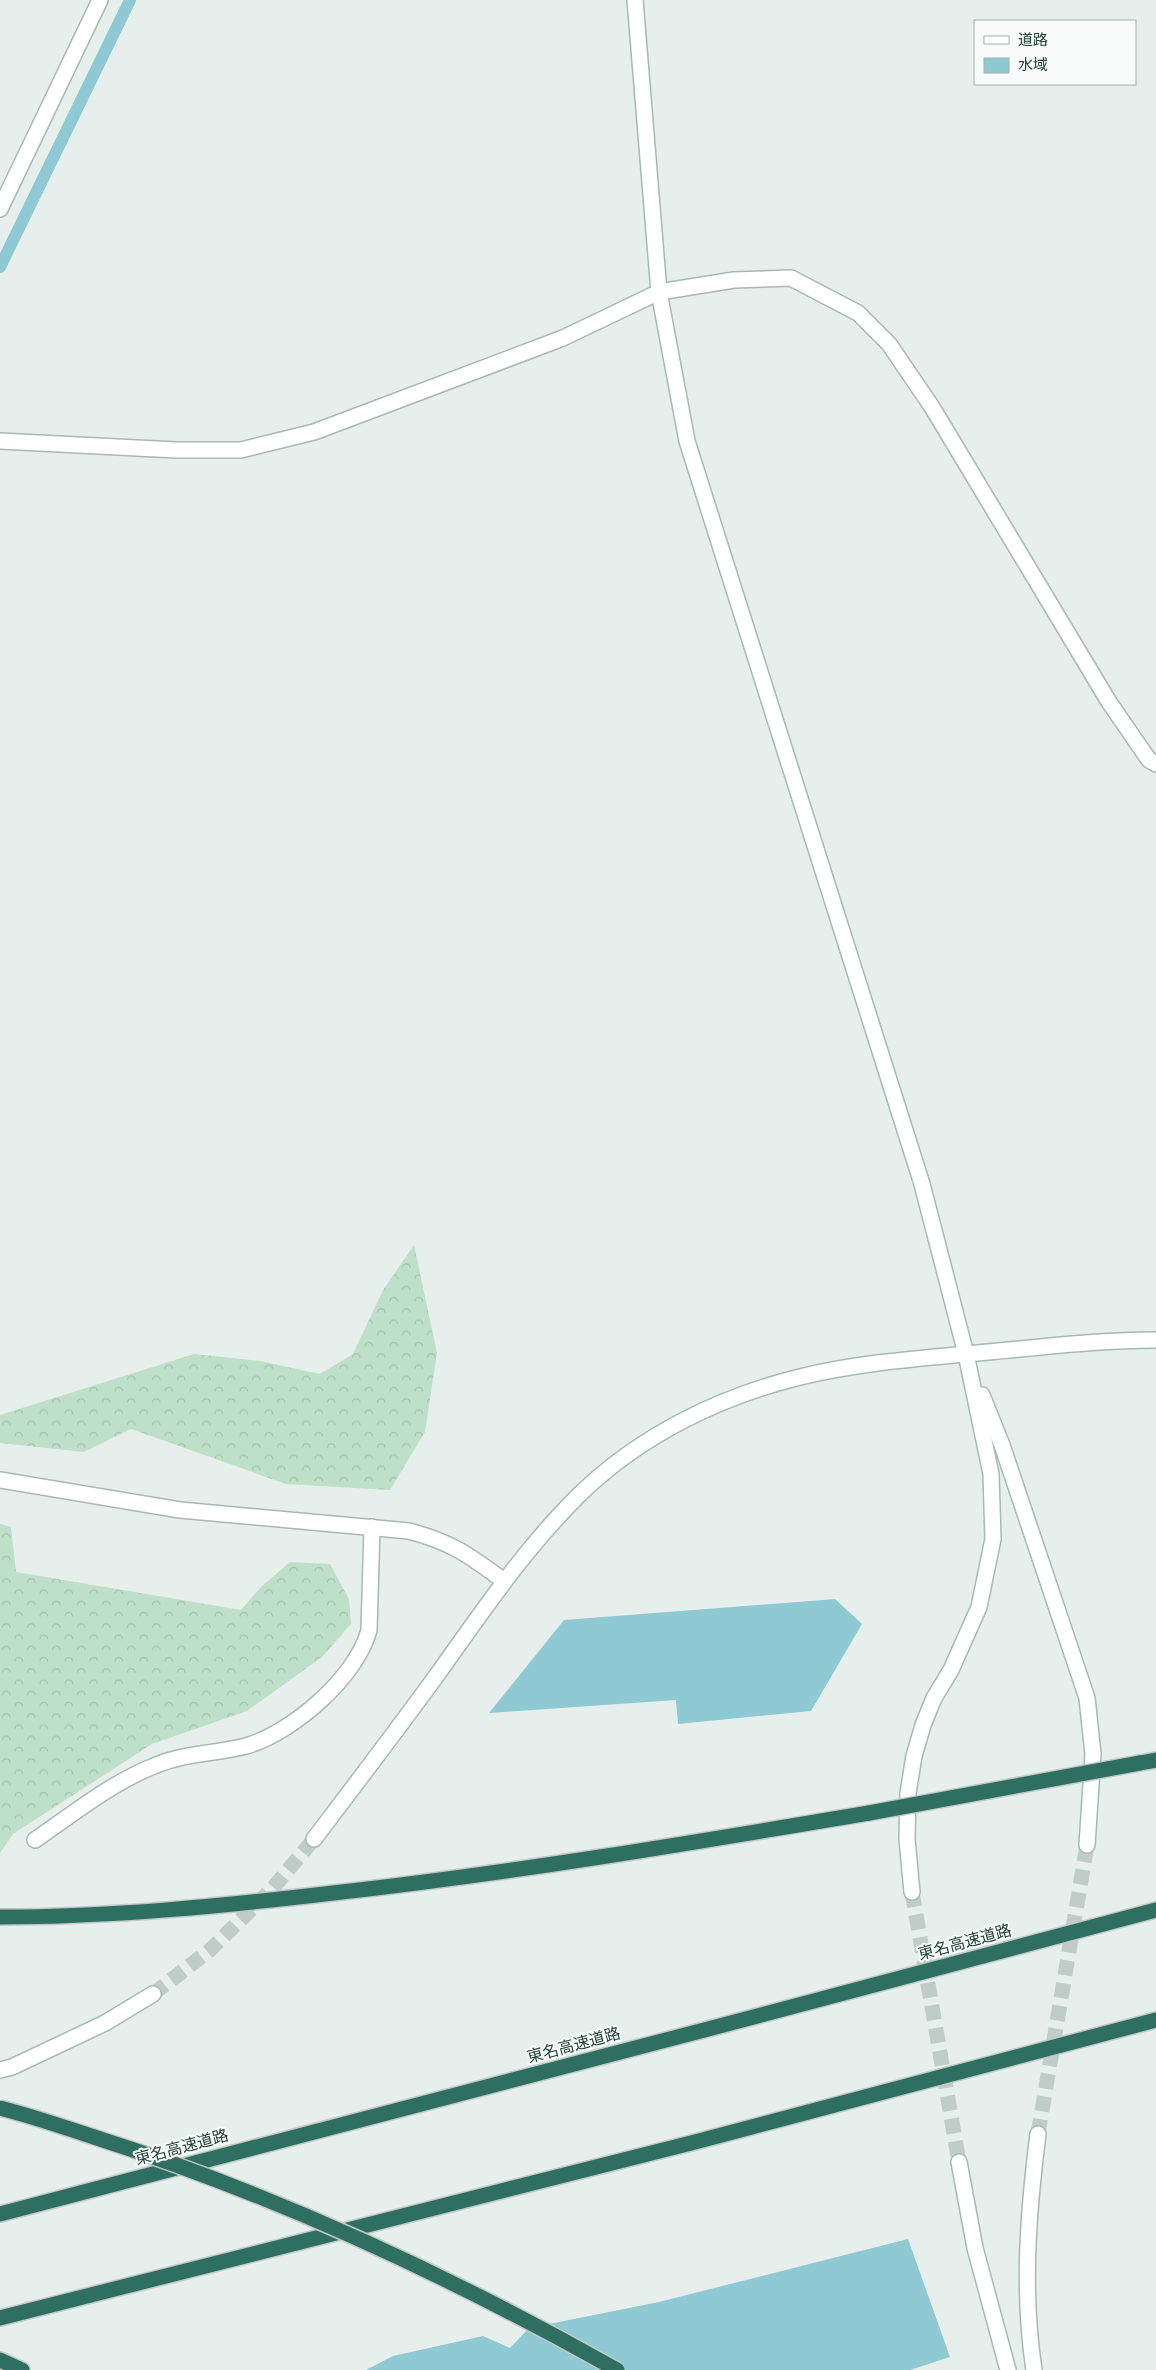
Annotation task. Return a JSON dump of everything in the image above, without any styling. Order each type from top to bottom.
[{"type":"highway","points":[[0,1917],[147,1912],[405,1885],[572,1861],[868,1813],[1156,1760]]},
{"type":"highway","name":"東名高速道路","points":[[0,2214],[1156,1910]]},
{"type":"highway","points":[[0,2318],[685,2145],[1156,2020]]},
{"type":"highway","points":[[0,2108],[131,2149],[272,2201],[367,2242],[617,2370]]},
{"type":"highway","points":[[0,2360],[22,2370]]},
{"type":"street","points":[[0,209],[100,0]]},
{"type":"street","points":[[635,0],[659,292],[687,441],[922,1184],[966,1354],[991,1474],[992,1539],[979,1607],[954,1663],[922,1725],[914,1756],[908,1793],[906,1839],[912,1892]]},
{"type":"street","points":[[0,441],[176,450],[241,450],[314,432],[563,338],[659,292],[734,280],[791,278],[858,313],[890,344],[932,407],[1109,702],[1149,760],[1156,764]]},
{"type":"street","points":[[314,1839],[393,1736],[504,1581],[540,1536],[581,1492],[627,1453],[672,1424],[734,1398],[801,1376],[878,1364],[966,1354],[1156,1340]]},
{"type":"street","points":[[966,1354],[1002,1445],[1087,1698],[1093,1754],[1087,1845]]},
{"type":"street","points":[[0,1480],[180,1510],[409,1531],[437,1538],[463,1551],[504,1581]]},
{"type":"street","points":[[35,1840],[128,1778],[155,1765],[180,1757],[246,1746],[270,1737],[292,1723],[313,1706],[340,1680],[365,1646],[369,1630],[372,1527]]},
{"type":"street","points":[[0,2070],[12,2067],[105,2023],[154,1994]]},
{"type":"street","points":[[1034,2370],[1026,2272],[1029,2211],[1038,2134]]},
{"type":"street","points":[[959,2162],[975,2248],[1008,2370]]},
{"type":"green space","points":[[414,1245],[437,1353],[425,1432],[390,1490],[286,1484],[131,1429],[84,1452],[0,1443],[0,1415],[194,1354],[260,1361],[320,1374],[353,1354],[383,1290]]},
{"type":"green space","points":[[0,1524],[11,1527],[16,1572],[241,1610],[261,1587],[290,1562],[330,1564],[349,1599],[351,1624],[322,1657],[247,1711],[152,1744],[13,1834],[0,1853]]},
{"type":"water","points":[[835,1599],[862,1624],[811,1711],[678,1724],[676,1700],[489,1713],[564,1620]]},
{"type":"water","points":[[908,2239],[950,2357],[910,2370],[366,2370],[393,2356],[483,2336],[510,2348],[529,2328],[659,2302]]},
{"type":"waterway","points":[[0,267],[130,0]]},
{"type":"tunnel","points":[[153,1994],[210,1950],[273,1888],[314,1839]]},
{"type":"tunnel","points":[[1038,2134],[1087,1845]]},
{"type":"tunnel","points":[[912,1892],[959,2162]]}]
